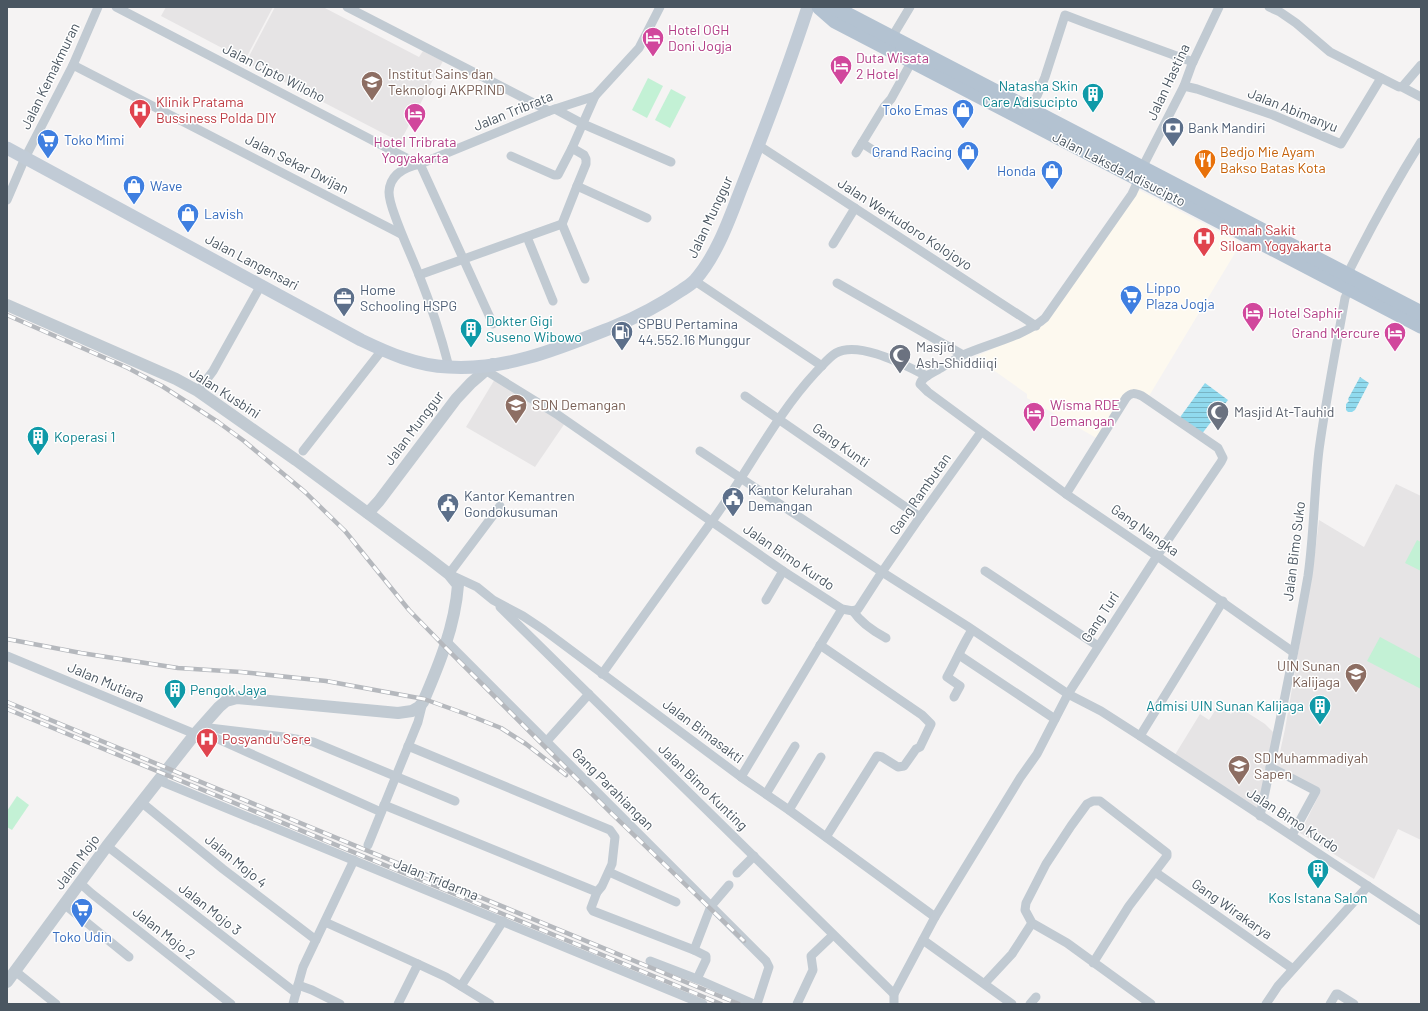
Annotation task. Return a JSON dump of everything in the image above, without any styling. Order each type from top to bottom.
[{"type":"main road","name":"Jalan Munggur","points":[[489,367],[543,354],[637,317],[667,301],[695,281],[712,256],[729,220],[808,7]]},
{"type":"main road","name":"Jalan Laksda Adisucipto","points":[[820,7],[836,8],[892,37],[984,92],[1348,282],[1421,326]]},
{"type":"main road","name":"Jalan Laksda Adisucipto","points":[[820,7],[831,19],[912,61],[984,92],[1031,110],[1140,174]]},
{"type":"main road","name":"Jalan Langensari","points":[[7,148],[382,350],[431,366],[489,367]]},
{"type":"main road","name":"Jalan Laksda Adisucipto","points":[[1348,282],[1421,313]]},
{"type":"street","name":"Jalan Kemakmuran","points":[[7,200],[25,158],[73,65],[98,7]]},
{"type":"street","name":"Jalan Cipto Wiloho","points":[[116,7],[419,164]]},
{"type":"street","points":[[347,7],[552,110],[671,162]]},
{"type":"street","points":[[511,156],[558,175],[596,96],[639,48],[660,7]]},
{"type":"street","points":[[892,37],[910,7]]},
{"type":"street","name":"Jalan Hastina","points":[[1036,326],[1045,318],[1132,194],[1140,174],[1184,86],[1193,62],[1220,7]]},
{"type":"street","points":[[1269,7],[1282,10],[1330,52],[1399,87],[1421,96]]},
{"type":"street","points":[[1031,110],[1045,77],[1065,15],[1193,62]]},
{"type":"street","points":[[856,153],[884,107],[891,99],[912,61]]},
{"type":"street","name":"Jalan Sekar Dwijan","points":[[73,65],[401,234]]},
{"type":"street","points":[[1402,87],[1421,65]]},
{"type":"street","name":"Jalan Abimanyu","points":[[1184,86],[1273,115],[1341,144],[1381,78]]},
{"type":"street","name":"Jalan Tribrata","points":[[449,367],[444,346],[419,275],[401,234],[390,203],[390,186],[395,176],[404,168],[419,164],[552,110],[596,96]]},
{"type":"street","name":"Jalan Bimo Suko","points":[[1260,816],[1283,711],[1310,562],[1319,450],[1348,282],[1382,208],[1421,142]]},
{"type":"street","points":[[862,143],[879,154]]},
{"type":"street","name":"Jalan Werkudoro Kolojoyo","points":[[758,145],[1036,326]]},
{"type":"street","points":[[572,148],[584,155],[586,159],[562,224],[585,279]]},
{"type":"street","points":[[419,164],[493,324]]},
{"type":"street","points":[[577,186],[647,218]]},
{"type":"street","points":[[833,244],[856,208]]},
{"type":"street","points":[[419,275],[562,224]]},
{"type":"street","points":[[527,237],[553,301]]},
{"type":"street","points":[[695,281],[822,366]]},
{"type":"street","points":[[837,283],[963,355]]},
{"type":"street","points":[[198,391],[213,371],[261,285]]},
{"type":"street","name":"Jalan Kusbini","points":[[7,306],[176,379],[198,391],[368,513]]},
{"type":"street","points":[[602,674],[712,521],[780,419],[809,380],[835,353],[848,349],[868,352],[900,363],[927,376],[963,355],[1036,326]]},
{"type":"street","points":[[303,451],[382,350]]},
{"type":"street","name":"Jalan Munggur","points":[[368,513],[456,399],[470,383],[489,367]]},
{"type":"street","name":"Jalan Bimo Kurdo","points":[[489,367],[783,571],[842,610],[853,611]]},
{"type":"street","name":"Gang Nangka","points":[[927,376],[921,381],[920,384],[922,388],[1066,494],[1223,601],[1293,652]]},
{"type":"street","name":"Gang Turi","points":[[1066,494],[1126,398],[1129,394],[1133,393],[1142,396],[1218,448],[1223,458],[1157,556],[1068,694]]},
{"type":"street","name":"Gang Kunti","points":[[745,396],[920,517]]},
{"type":"street","name":"Gang Rambutan","points":[[882,572],[981,432]]},
{"type":"street","name":"Jalan Bimo Kurdo","points":[[700,451],[1068,694],[1100,711],[1140,736],[1421,921]]},
{"type":"street","points":[[449,574],[500,506]]},
{"type":"street","points":[[368,513],[449,574],[458,585],[457,597],[447,642],[423,702],[418,722],[368,845]]},
{"type":"street","points":[[766,600],[783,571]]},
{"type":"street","points":[[984,571],[1098,646]]},
{"type":"street","points":[[882,572],[858,609],[853,611],[866,626],[886,638]]},
{"type":"street","name":"Jalan Bimasakti","points":[[449,574],[476,587],[493,600],[524,616],[544,630],[741,777],[935,917]]},
{"type":"street","name":"Jalan Bimo Kunting","points":[[493,600],[894,994]]},
{"type":"street","points":[[1140,736],[1223,601]]},
{"type":"street","points":[[741,777],[842,610]]},
{"type":"street","points":[[954,697],[960,686],[947,677],[959,655],[959,651],[972,630]]},
{"type":"street","name":"Gang Parahiangan","points":[[447,642],[768,964],[769,967],[755,1004]]},
{"type":"street","points":[[820,645],[922,715],[930,724],[920,747],[916,749],[904,766],[898,767],[882,757],[877,756],[826,838]]},
{"type":"street","points":[[959,655],[1055,719]]},
{"type":"street","name":"Jalan Mutiara","points":[[7,656],[198,730]]},
{"type":"street","points":[[546,742],[589,694]]},
{"type":"street","points":[[894,1004],[894,994],[935,917],[1020,778],[1037,754],[1068,694]]},
{"type":"street","points":[[198,730],[226,701],[237,698],[398,713],[412,711],[420,707],[423,702]]},
{"type":"street","points":[[198,730],[307,741],[396,775],[455,800]]},
{"type":"street","points":[[198,730],[383,809],[597,892]]},
{"type":"street","name":"Jalan Mojo","points":[[7,982],[107,846],[198,730]]},
{"type":"street","points":[[408,746],[610,830],[615,837],[612,864],[600,890],[597,892],[591,908],[593,911],[706,956],[706,960],[697,979]]},
{"type":"street","points":[[766,794],[795,746]]},
{"type":"street","points":[[788,810],[821,757]]},
{"type":"street","points":[[1270,767],[1316,791],[1292,835]]},
{"type":"street","name":"Jalan Tridarma","points":[[158,780],[703,1004]]},
{"type":"street","points":[[1094,963],[1129,906],[1167,856],[1167,853],[1100,801],[1093,801],[1088,804],[1071,826],[1046,864],[1026,903],[1025,910],[1032,923],[1067,942],[1094,963],[1150,1004]]},
{"type":"street","name":"Jalan Mojo 4","points":[[141,802],[223,869],[316,940]]},
{"type":"street","name":"Jalan Mojo 3","points":[[107,846],[297,989],[312,990],[340,1004]]},
{"type":"street","points":[[737,873],[754,856]]},
{"type":"street","points":[[293,1004],[303,967],[354,860]]},
{"type":"street","points":[[609,872],[676,902]]},
{"type":"street","name":"Gang Wirakarya","points":[[1155,872],[1293,969]]},
{"type":"street","name":"Jalan Mojo 2","points":[[80,883],[231,1004]]},
{"type":"street","points":[[694,950],[710,906],[729,885]]},
{"type":"street","points":[[1266,1004],[1278,986],[1368,886]]},
{"type":"street","points":[[64,904],[129,957]]},
{"type":"street","points":[[325,922],[418,964],[461,986],[490,1004]]},
{"type":"street","points":[[461,986],[503,922]]},
{"type":"street","points":[[985,983],[1012,954],[1032,923]]},
{"type":"street","points":[[797,1004],[813,970],[811,956],[833,935]]},
{"type":"street","points":[[924,940],[1012,1004]]},
{"type":"street","points":[[650,961],[755,1004]]},
{"type":"street","points":[[398,1004],[418,964]]},
{"type":"street","points":[[15,971],[56,1004]]},
{"type":"street","points":[[1330,1004],[1336,994],[1341,995],[1354,1004]]},
{"type":"shaded area","points":[[166,7],[273,7],[245,60],[161,16]]},
{"type":"shaded area","name":"Institut Sains dan Teknologi AKPRIND","points":[[275,7],[323,7],[419,57],[423,51],[443,61],[400,142],[246,62]]},
{"type":"shaded area","name":"Lippo Plaza Jogja","points":[[1139,190],[1241,243],[1146,401],[1129,390],[1098,439],[1027,398],[1027,394],[975,357],[1044,325]]},
{"type":"shaded area","name":"SDN Demangan","points":[[495,379],[565,423],[535,467],[466,427]]},
{"type":"shaded area","name":"UIN Sunan Kalijaga","points":[[1396,484],[1421,496],[1421,840],[1398,829],[1374,879],[1300,833],[1321,791],[1277,766],[1285,729],[1314,561],[1319,520],[1364,547]]},
{"type":"shaded area","name":"SD Muhammadiyah Sapen","points":[[1218,706],[1231,714],[1237,706],[1265,724],[1274,733],[1257,814],[1173,758],[1200,714],[1209,720]]},
{"type":"green space","points":[[648,78],[663,86],[647,118],[632,110]]},
{"type":"green space","points":[[671,89],[686,97],[670,128],[655,120]]},
{"type":"green space","points":[[1417,540],[1421,542],[1421,571],[1405,563]]},
{"type":"green space","points":[[1380,637],[1421,659],[1421,689],[1367,661]]},
{"type":"green space","points":[[17,796],[29,805],[12,830],[7,827],[7,811]]},
{"type":"water","points":[[1360,377],[1369,383],[1355,410],[1348,412],[1346,410],[1346,404],[1349,401],[1348,399]]},
{"type":"water","points":[[1205,383],[1228,400],[1201,435],[1178,420]]},
{"type":"railway","points":[[7,315],[128,368],[162,386],[218,422],[244,441],[305,492],[345,531],[409,610],[445,647],[610,812],[744,941]]},
{"type":"railway","points":[[7,639],[81,653],[178,668],[241,672],[326,681],[424,699],[501,728],[526,744],[566,775]]},
{"type":"railway","points":[[7,702],[739,1004]]},
{"type":"railway","points":[[7,709],[721,1004]]},
{"type":"place","name":"Hotel OGH Doni Jogja","points":[[653,58]]},
{"type":"place","name":"Duta Wisata 2 Hotel","points":[[841,86]]},
{"type":"place","name":"Institut Sains dan Teknologi AKPRIND","points":[[372,102]]},
{"type":"place","name":"Natasha Skin Care Adisucipto","points":[[1093,114]]},
{"type":"place","name":"Klinik Pratama Bussiness Polda DIY","points":[[140,130]]},
{"type":"place","name":"Toko Emas","points":[[963,130]]},
{"type":"place","name":"Hotel Tribrata Yogyakarta","points":[[415,134]]},
{"type":"place","name":"Bank Mandiri","points":[[1173,148]]},
{"type":"place","name":"Toko Mimi","points":[[48,160]]},
{"type":"place","name":"Grand Racing","points":[[968,172]]},
{"type":"place","name":"Bedjo Mie Ayam Bakso Batas Kota","points":[[1205,180]]},
{"type":"place","name":"Honda","points":[[1052,190]]},
{"type":"place","name":"Wave","points":[[134,206]]},
{"type":"place","name":"Lavish","points":[[188,234]]},
{"type":"place","name":"Rumah Sakit Siloam Yogyakarta","points":[[1204,258]]},
{"type":"place","name":"Lippo Plaza Jogja","points":[[1131,316]]},
{"type":"place","name":"Home Schooling HSPG","points":[[344,318]]},
{"type":"place","name":"Hotel Saphir","points":[[1253,332]]},
{"type":"place","name":"Dokter Gigi Suseno Wibowo","points":[[471,348]]},
{"type":"place","name":"SPBU Pertamina 44.552.16 Munggur","points":[[622,352]]},
{"type":"place","name":"Grand Mercure","points":[[1395,352]]},
{"type":"place","name":"Masjid Ash-Shiddiiqi","points":[[900,374]]},
{"type":"place","name":"SDN Demangan","points":[[516,424]]},
{"type":"place","name":"Wisma RDE Demangan","points":[[1034,432]]},
{"type":"place","name":"Masjid At-Tauhid","points":[[1218,432]]},
{"type":"place","name":"Koperasi 1","points":[[38,456]]},
{"type":"place","name":"Kantor Kelurahan Demangan","points":[[733,518]]},
{"type":"place","name":"Kantor Kemantren Gondokusuman","points":[[448,524]]},
{"type":"place","name":"UIN Sunan Kalijaga","points":[[1356,694]]},
{"type":"place","name":"Pengok Jaya","points":[[175,710]]},
{"type":"place","name":"Admisi UIN Sunan Kalijaga","points":[[1320,726]]},
{"type":"place","name":"Posyandu Sere","points":[[207,758]]},
{"type":"place","name":"SD Muhammadiyah Sapen","points":[[1239,786]]},
{"type":"place","name":"Kos Istana Salon","points":[[1318,890]]},
{"type":"place","name":"Toko Udin","points":[[82,928]]}]
